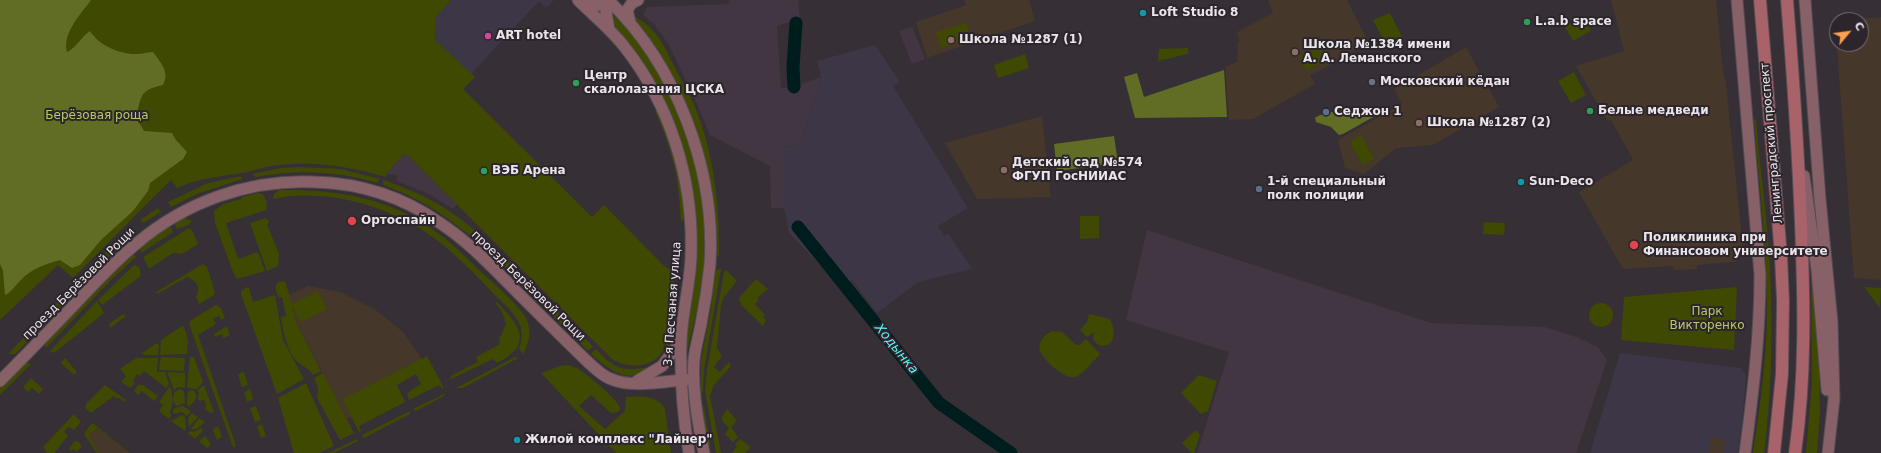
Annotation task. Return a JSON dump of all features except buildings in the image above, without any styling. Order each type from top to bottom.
[{"type":"main road","name":"Ленинградский проспект","points":[[1760,0],[1781,256],[1783,300],[1782,374],[1774,450]]},
{"type":"main road","name":"Ленинградский проспект","points":[[1787,0],[1797,130],[1804,341],[1803,376],[1795,453]]},
{"type":"street","points":[[579,1],[589,5],[629,0]]},
{"type":"street","points":[[632,26],[627,10],[632,3],[638,0]]},
{"type":"street","points":[[1737,0],[1760,275],[1760,324],[1745,453]]},
{"type":"street","points":[[1805,0],[1820,199],[1832,322],[1834,399],[1828,453]]},
{"type":"street","name":"3-я Песчаная улица","points":[[579,1],[609,30],[632,57],[655,95],[673,135],[686,180],[690,206],[691,259],[681,341],[682,380],[689,453]]},
{"type":"street","points":[[606,3],[609,30]]},
{"type":"street","name":"3-я Песчаная улица","points":[[606,3],[632,26],[657,60],[674,94],[694,144],[702,174],[707,204],[710,263],[706,300],[694,359],[694,379],[704,453]]},
{"type":"street","points":[[1797,130],[1817,270],[1831,424]]},
{"type":"street","name":"проезд Берёзовой Рощи","points":[[0,381],[122,256],[162,224],[189,209],[216,197],[262,185],[300,181],[340,183],[361,187],[399,200],[421,210],[441,223],[478,253],[603,375],[618,382],[633,383],[694,379]]},
{"type":"street","points":[[633,383],[662,366],[681,341]]},
{"type":"shaded area","points":[[451,0],[554,0],[546,8],[539,1],[471,74],[435,40],[436,17]]},
{"type":"shaded area","points":[[730,0],[798,0],[800,18],[777,26],[781,88],[791,88],[821,77],[800,145],[784,147],[784,208],[771,208],[770,166],[710,135],[669,45],[654,24],[643,15],[647,7],[728,4]]},
{"type":"shaded area","name":"Школа №1287 (1)","points":[[964,0],[1029,0],[1035,21],[927,58],[916,22],[966,5]]},
{"type":"shaded area","name":"Школа №1384 имени А. А. Леманского","points":[[1268,0],[1347,0],[1369,43],[1310,76],[1315,84],[1253,119],[1229,120],[1225,67],[1237,62],[1238,42],[1240,41],[1237,32],[1273,13]]},
{"type":"shaded area","points":[[1611,0],[1716,0],[1743,248],[1736,262],[1697,265],[1697,269],[1674,270],[1673,266],[1623,269],[1579,192],[1633,160],[1611,120],[1607,121],[1576,66],[1624,51]]},
{"type":"shaded area","points":[[1881,17],[1881,280],[1854,278],[1837,52],[1869,52],[1869,18]]},
{"type":"shaded area","points":[[912,27],[925,59],[912,64],[899,31]]},
{"type":"shaded area","points":[[875,45],[900,82],[893,86],[968,208],[938,226],[944,236],[949,234],[972,269],[918,282],[877,313],[852,280],[842,288],[789,233],[784,208],[784,147],[800,145],[821,77],[817,61]]},
{"type":"shaded area","name":"Школа №1287 (2)","points":[[1466,47],[1499,107],[1433,145],[1396,148],[1364,174],[1345,168],[1338,140],[1402,104],[1394,89]]},
{"type":"shaded area","name":"Детский сад №574 ФГУП ГосНИИАС","points":[[1042,116],[1051,197],[977,199],[945,143]]},
{"type":"shaded area","points":[[405,153],[457,204],[453,209],[429,194],[397,181],[397,175],[386,174]]},
{"type":"shaded area","points":[[1147,230],[1431,323],[1545,327],[1579,338],[1598,347],[1607,360],[1576,453],[1197,453],[1229,352],[1126,320]]},
{"type":"shaded area","points":[[308,286],[340,292],[376,310],[403,332],[422,359],[380,381],[363,410],[347,419],[297,324],[289,295]]},
{"type":"shaded area","points":[[1620,353],[1741,368],[1746,376],[1738,453],[1590,453]]},
{"type":"shaded area","points":[[97,428],[130,453],[99,453],[89,435]]},
{"type":"shaded area","points":[[1711,436],[1725,439],[1723,453],[1709,453]]},
{"type":"green space","points":[[0,0],[451,0],[436,17],[435,40],[475,77],[463,89],[592,217],[604,205],[665,267],[672,270],[676,268],[663,351],[652,361],[639,366],[632,366],[612,359],[405,153],[386,174],[386,177],[360,170],[321,164],[294,164],[274,166],[191,182],[177,188],[171,180],[73,278],[58,265],[0,320]]},
{"type":"green space","name":"Берёзовая роща","points":[[0,0],[91,0],[73,24],[67,38],[67,52],[90,31],[98,41],[117,51],[131,54],[153,52],[164,68],[166,76],[165,80],[163,85],[145,92],[141,99],[136,117],[144,131],[172,133],[187,152],[183,159],[150,183],[148,191],[133,211],[101,240],[80,265],[72,268],[60,260],[34,269],[5,295],[3,271],[0,264]]},
{"type":"green space","points":[[1390,13],[1402,37],[1383,39],[1373,20]]},
{"type":"green space","points":[[614,17],[617,17],[638,42],[657,69],[685,130],[695,163],[705,230],[705,262],[698,305],[688,348],[686,350],[694,206],[685,156],[677,133],[613,28],[612,20]]},
{"type":"green space","points":[[635,17],[654,31],[659,38],[693,102],[702,125],[711,162],[717,200],[719,257],[714,252],[698,142],[633,19]]},
{"type":"green space","points":[[1583,17],[1591,31],[1573,41],[1565,27]]},
{"type":"green space","points":[[966,23],[971,38],[941,48],[936,32]]},
{"type":"green space","points":[[1321,47],[1327,60],[1306,70],[1299,56]]},
{"type":"green space","points":[[1188,48],[1188,54],[1158,61],[1159,49]]},
{"type":"green space","points":[[1025,54],[1029,68],[998,78],[994,65]]},
{"type":"green space","points":[[1224,70],[1227,117],[1135,118],[1124,77],[1137,73],[1144,97]]},
{"type":"green space","points":[[1574,72],[1586,95],[1571,103],[1558,81]]},
{"type":"green space","points":[[658,109],[669,137],[682,181],[685,219],[681,222],[677,178],[671,152],[655,111]]},
{"type":"green space","points":[[1368,109],[1373,111],[1375,116],[1339,135],[1331,127],[1316,122],[1315,118],[1317,116],[1340,111],[1347,112],[1351,117]]},
{"type":"green space","points":[[1756,119],[1767,228],[1771,289],[1772,336],[1770,383],[1764,453],[1753,453],[1761,400],[1767,329],[1767,287],[1754,120]]},
{"type":"green space","points":[[1361,135],[1374,159],[1363,165],[1350,142]]},
{"type":"green space","points":[[1114,136],[1118,163],[1057,171],[1054,144]]},
{"type":"green space","points":[[300,167],[341,169],[380,179],[377,183],[347,176],[317,172],[271,174],[256,177],[252,174],[281,168]]},
{"type":"green space","points":[[241,176],[242,179],[197,194],[171,207],[168,202],[208,183]]},
{"type":"green space","points":[[383,180],[425,197],[463,221],[503,256],[553,307],[549,312],[473,238],[453,222],[432,208],[383,185]]},
{"type":"green space","points":[[279,190],[319,191],[359,197],[397,209],[432,229],[463,254],[515,304],[525,316],[529,326],[529,335],[523,354],[519,349],[522,331],[516,318],[462,262],[427,233],[392,214],[353,201],[313,196],[293,196],[273,199],[274,194]]},
{"type":"green space","points":[[259,193],[263,194],[265,198],[267,204],[266,210],[226,223],[238,259],[258,252],[265,271],[237,279],[215,223],[214,211],[223,204],[241,199],[241,197]]},
{"type":"green space","points":[[158,208],[161,212],[143,223],[140,220]]},
{"type":"green space","points":[[1080,216],[1099,216],[1099,238],[1080,239]]},
{"type":"green space","points":[[185,218],[192,221],[188,225],[177,229],[174,223]]},
{"type":"green space","points":[[265,218],[268,220],[269,223],[267,224],[279,254],[278,266],[267,271],[250,223]]},
{"type":"green space","points":[[1484,222],[1505,223],[1504,235],[1483,234]]},
{"type":"green space","points":[[170,226],[173,232],[141,253],[140,249],[143,243]]},
{"type":"green space","points":[[189,228],[193,232],[198,244],[182,254],[174,253],[170,255],[149,269],[143,257]]},
{"type":"green space","points":[[114,243],[118,247],[84,283],[79,286],[72,286]]},
{"type":"green space","points":[[133,254],[136,257],[112,279],[46,348],[44,341],[108,274]]},
{"type":"green space","points":[[203,264],[207,267],[215,292],[213,296],[199,304],[196,297],[198,288],[196,282],[187,277],[157,294],[156,292]]},
{"type":"green space","points":[[134,265],[139,267],[141,276],[102,305],[98,300]]},
{"type":"green space","points":[[721,269],[701,396],[701,360],[711,309],[715,274],[716,270]]},
{"type":"green space","points":[[726,270],[737,281],[724,297],[721,305],[717,348],[722,356],[714,367],[720,372],[729,362],[731,366],[714,385],[710,396],[721,453],[716,453],[705,391],[707,370],[724,272]]},
{"type":"green space","points":[[1811,273],[1819,342],[1820,413],[1817,453],[1806,453],[1812,383]]},
{"type":"green space","points":[[756,279],[768,289],[757,298],[759,300],[755,304],[765,315],[763,317],[766,320],[763,326],[741,305],[739,298]]},
{"type":"green space","points":[[285,281],[292,304],[318,291],[327,309],[301,322],[292,307],[297,324],[321,371],[313,375],[294,357],[286,340],[281,317],[286,316],[282,297],[278,297],[275,287],[278,282]]},
{"type":"green space","points":[[247,287],[249,288],[253,302],[275,295],[283,340],[304,379],[277,394],[241,294],[241,291]]},
{"type":"green space","name":"Парк Викторенко","points":[[1737,287],[1734,350],[1621,340],[1624,297]]},
{"type":"green space","points":[[1864,287],[1881,288],[1880,308]]},
{"type":"green space","points":[[64,295],[65,300],[60,308],[15,354],[10,354],[9,353]]},
{"type":"green space","points":[[97,301],[104,313],[58,350],[53,353],[50,351]]},
{"type":"green space","points":[[497,302],[517,326],[520,334],[520,341],[516,349],[509,356],[497,363],[493,359],[449,380],[452,375],[478,362],[476,357],[500,344],[499,338],[504,327],[506,326],[503,314],[495,303]]},
{"type":"green space","points":[[1601,303],[1610,306],[1613,315],[1610,324],[1601,327],[1592,324],[1589,315],[1592,306]]},
{"type":"green space","points":[[216,305],[221,308],[225,318],[221,320],[219,316],[213,319],[216,324],[198,335],[236,446],[233,447],[189,324],[191,320]]},
{"type":"green space","points":[[555,309],[593,346],[588,351],[550,313]]},
{"type":"green space","points":[[123,314],[126,316],[110,328],[109,324]]},
{"type":"green space","points":[[1089,314],[1110,319],[1113,326],[1114,336],[1113,340],[1108,345],[1100,346],[1093,340],[1094,332],[1087,337],[1080,330],[1087,322]]},
{"type":"green space","points":[[182,326],[184,327],[188,340],[187,354],[160,355],[161,340]]},
{"type":"green space","points":[[227,326],[230,335],[223,338],[222,334],[215,337],[214,334]]},
{"type":"green space","points":[[677,326],[675,340],[663,356],[671,329]]},
{"type":"green space","points":[[1053,331],[1062,332],[1076,345],[1079,345],[1086,339],[1100,354],[1085,370],[1075,377],[1066,376],[1051,365],[1040,350],[1040,343],[1044,337]]},
{"type":"green space","points":[[157,343],[159,345],[158,355],[144,355],[142,353]]},
{"type":"green space","points":[[596,349],[609,362],[620,368],[633,369],[651,367],[633,376],[620,374],[601,363],[591,354]]},
{"type":"green space","points":[[427,356],[443,386],[443,389],[439,385],[409,400],[407,393],[421,384],[416,374],[397,385],[405,402],[359,426],[361,431],[359,432],[343,399]]},
{"type":"green space","points":[[161,357],[185,358],[184,371],[159,370]]},
{"type":"green space","points":[[190,357],[194,357],[203,382],[197,389],[187,388]]},
{"type":"green space","points":[[515,357],[518,358],[463,388],[456,388]]},
{"type":"green space","points":[[65,358],[77,372],[74,375],[61,363]]},
{"type":"green space","points":[[136,358],[158,358],[157,372],[165,372],[169,384],[166,388],[144,371],[140,376],[137,374],[133,381],[135,383],[130,388],[121,382],[126,376],[120,369]]},
{"type":"green space","points":[[25,362],[31,364],[0,395],[0,386]]},
{"type":"green space","points":[[568,365],[577,368],[609,393],[618,405],[620,409],[618,412],[611,413],[591,395],[579,406],[605,429],[625,411],[626,397],[648,397],[662,404],[665,409],[671,453],[616,453],[541,373],[560,366]]},
{"type":"green space","points":[[167,372],[185,373],[185,388],[178,387],[174,390]]},
{"type":"green space","points":[[244,372],[248,385],[242,387],[238,374]]},
{"type":"green space","points":[[323,373],[354,433],[340,440],[317,398],[318,388],[314,378]]},
{"type":"green space","points":[[1199,375],[1217,381],[1208,411],[1201,414],[1181,393]]},
{"type":"green space","points":[[31,378],[43,389],[39,394],[32,388],[28,392],[23,387]]},
{"type":"green space","points":[[306,383],[334,446],[319,453],[294,453],[278,398]]},
{"type":"green space","points":[[105,385],[126,400],[124,402],[114,396],[91,413],[85,408],[86,404]]},
{"type":"green space","points":[[138,385],[143,385],[158,396],[154,401],[142,391],[138,395],[134,391]]},
{"type":"green space","points":[[204,385],[214,412],[212,413],[205,410],[206,404],[204,400],[200,401],[197,399],[199,394],[198,390]]},
{"type":"green space","points":[[170,386],[172,392],[172,406],[170,412],[171,416],[169,419],[159,411],[163,405],[159,402]]},
{"type":"green space","points":[[179,389],[184,391],[185,403],[177,406],[173,402],[173,398],[174,393]]},
{"type":"green space","points":[[250,389],[253,399],[247,402],[244,392]]},
{"type":"green space","points":[[191,390],[194,391],[196,397],[189,407],[187,403],[188,392]]},
{"type":"green space","points":[[446,393],[442,397],[416,411],[413,409]]},
{"type":"green space","points":[[702,404],[704,407],[711,450],[704,434]]},
{"type":"green space","points":[[183,406],[191,411],[187,416],[182,412],[174,414],[174,408]]},
{"type":"green space","points":[[256,406],[261,420],[255,422],[250,408]]},
{"type":"green space","points":[[727,409],[737,421],[731,427],[738,437],[733,442],[725,434],[729,428],[722,421],[722,417]]},
{"type":"green space","points":[[410,411],[410,414],[364,438],[362,435]]},
{"type":"green space","points":[[192,413],[198,417],[189,427],[188,418]]},
{"type":"green space","points":[[74,414],[81,422],[74,430],[70,427],[67,428],[64,432],[68,436],[55,453],[47,453],[43,447]]},
{"type":"green space","points":[[182,415],[185,417],[185,431],[171,421]]},
{"type":"green space","points":[[199,418],[205,422],[197,429],[191,429]]},
{"type":"green space","points":[[91,424],[94,424],[130,453],[97,428],[89,435],[99,453],[97,453],[84,434]]},
{"type":"green space","points":[[262,424],[266,436],[261,438],[257,426]]},
{"type":"green space","points":[[218,426],[222,437],[217,440],[213,430]]},
{"type":"green space","points":[[201,428],[203,431],[195,439],[188,433],[190,431],[194,432]]},
{"type":"green space","points":[[1196,430],[1200,435],[1194,453],[1192,453],[1182,443]]},
{"type":"green space","points":[[205,436],[211,444],[207,448],[199,441]]},
{"type":"green space","points":[[357,439],[358,441],[334,453],[328,453]]},
{"type":"green space","points":[[740,439],[751,447],[745,453],[732,453],[737,446],[735,444]]},
{"type":"green space","points":[[75,441],[79,442],[82,447],[76,452],[74,449],[70,451],[69,448]]},
{"type":"waterway","name":"Ходынка","points":[[794,87],[793,67],[796,23]]},
{"type":"waterway","name":"Ходынка","points":[[798,227],[939,403],[1011,453]]},
{"type":"place","name":"Loft Studio 8","points":[[1143,13]]},
{"type":"place","name":"L.a.b space","points":[[1527,22]]},
{"type":"place","name":"ART hotel","points":[[488,36]]},
{"type":"place","name":"Школа №1287 (1)","points":[[951,40]]},
{"type":"place","name":"Школа №1384 имени А. А. Леманского","points":[[1295,52]]},
{"type":"place","name":"Московский кёдан","points":[[1372,82]]},
{"type":"place","name":"Центр скалолазания ЦСКА","points":[[576,83]]},
{"type":"place","name":"Белые медведи","points":[[1590,111]]},
{"type":"place","name":"Седжон 1","points":[[1326,112]]},
{"type":"place","name":"Школа №1287 (2)","points":[[1419,123]]},
{"type":"place","name":"Детский сад №574 ФГУП ГосНИИАС","points":[[1004,170]]},
{"type":"place","name":"ВЭБ Арена","points":[[484,171]]},
{"type":"place","name":"Sun-Deco","points":[[1521,182]]},
{"type":"place","name":"1-й специальный полк полиции","points":[[1259,189]]},
{"type":"place","name":"Ортоспайн","points":[[352,221]]},
{"type":"place","name":"Поликлиника при Финансовом университете","points":[[1634,245]]},
{"type":"place","name":"Жилой комплекс \"Лайнер\"","points":[[517,440]]}]
